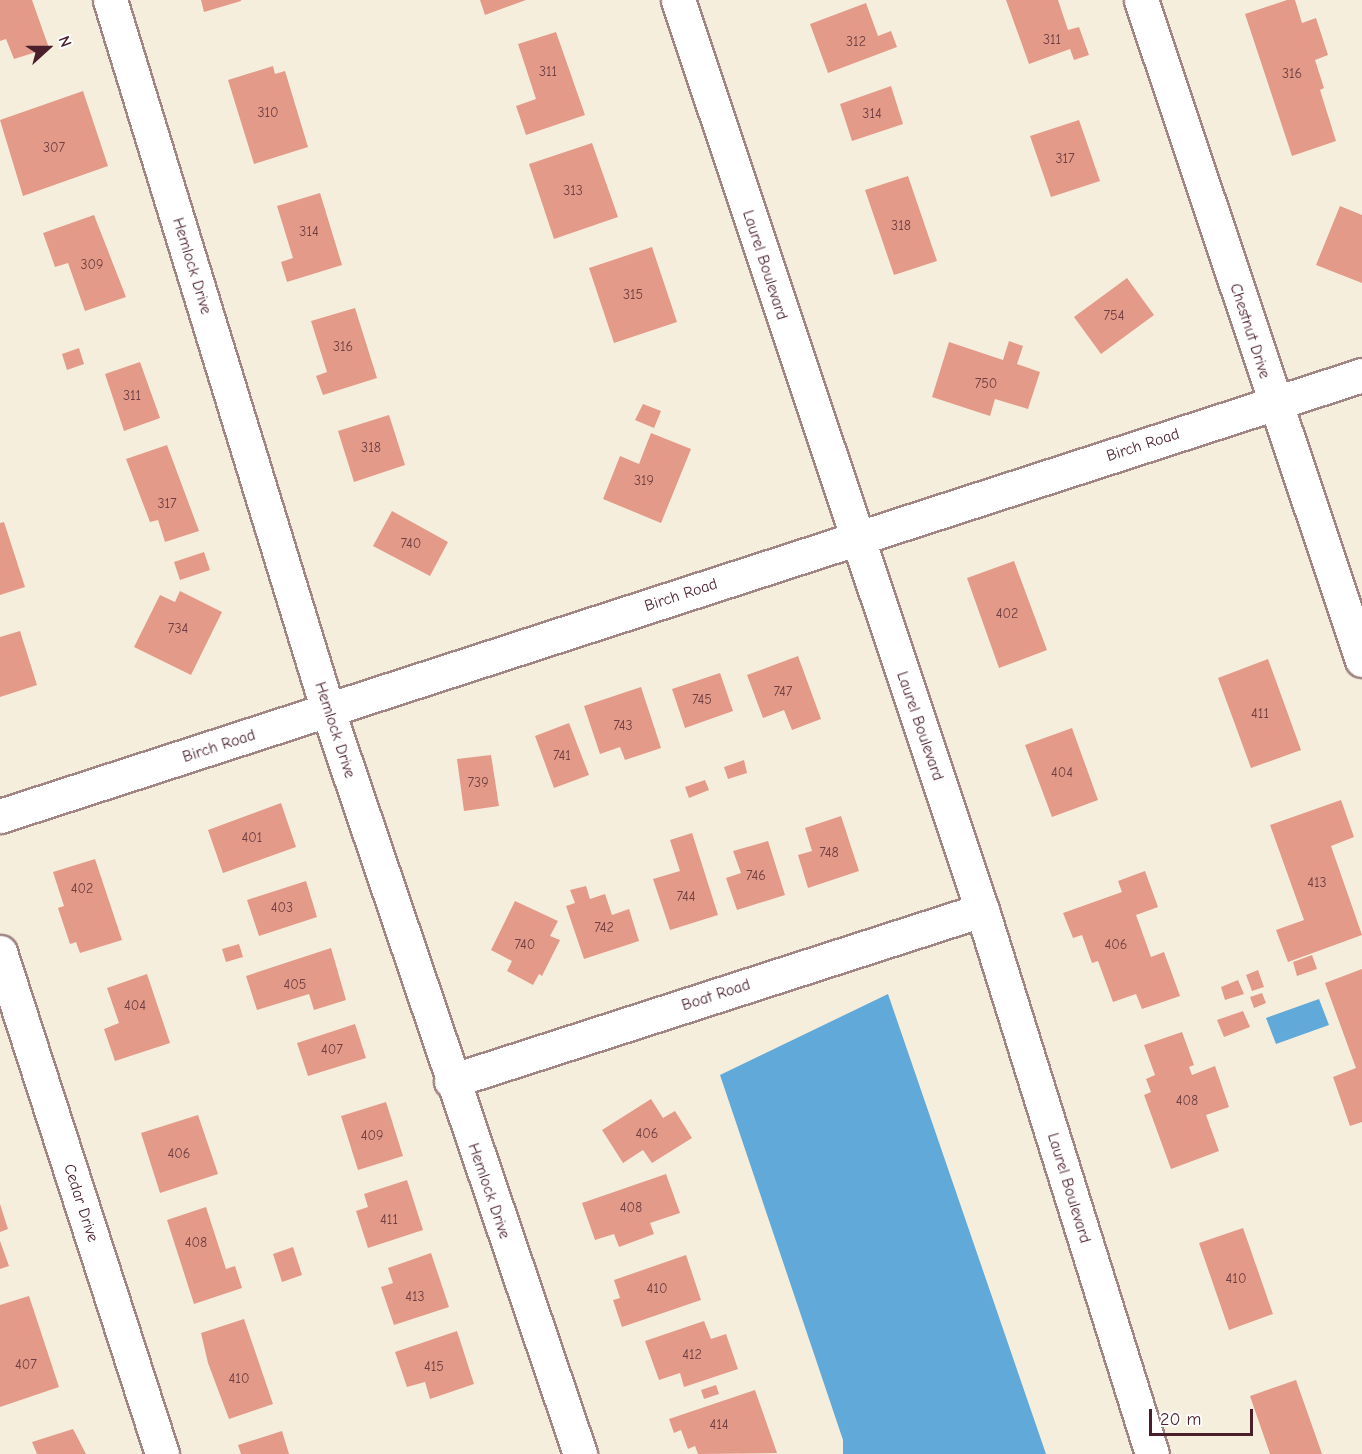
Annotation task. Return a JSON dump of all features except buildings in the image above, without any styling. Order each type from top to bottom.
[{"type":"street","name":"Hemlock Drive","points":[[110,0],[328,711],[451,1081],[580,1454]]},
{"type":"street","name":"Laurel Boulevard","points":[[678,0],[856,538],[982,909],[1152,1454]]},
{"type":"street","name":"Chestnut Drive","points":[[1141,0],[1274,403],[1362,660]]},
{"type":"street","name":"Birch Road","points":[[0,816],[1362,375]]},
{"type":"street","name":"Boat Road","points":[[451,1081],[982,909]]},
{"type":"street","name":"Cedar Drive","points":[[0,952],[162,1454]]},
{"type":"water","points":[[888,994],[1046,1454],[843,1454],[843,1440],[720,1075]]},
{"type":"water","points":[[1319,999],[1329,1025],[1276,1044],[1266,1018]]}]
